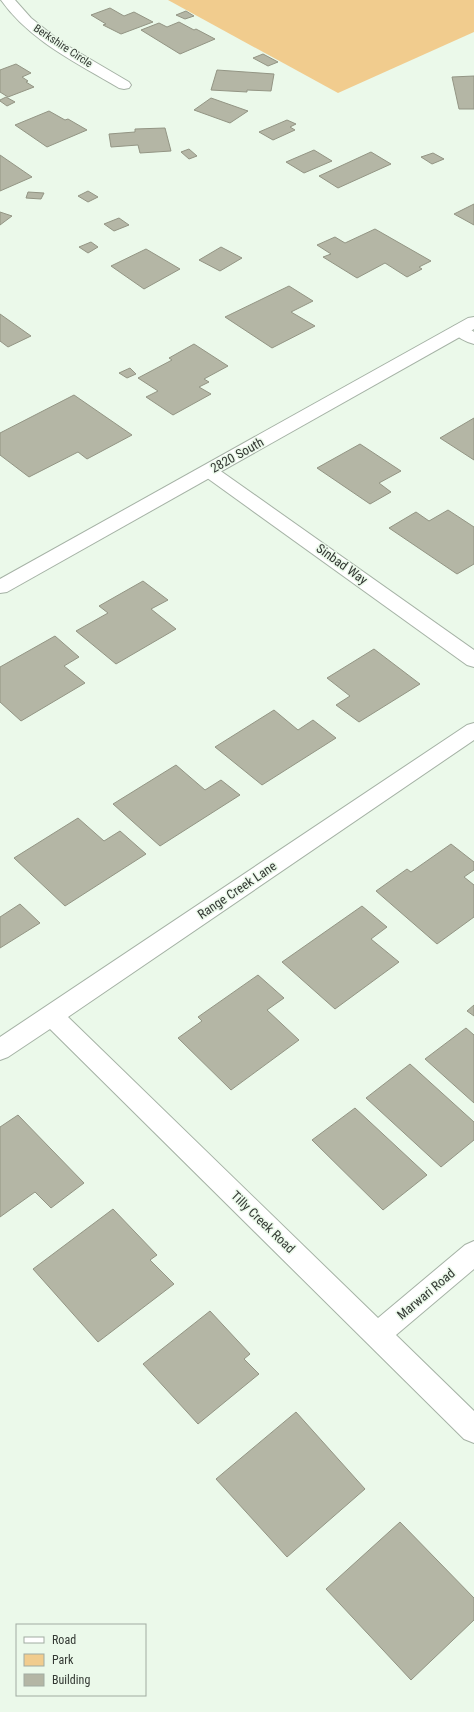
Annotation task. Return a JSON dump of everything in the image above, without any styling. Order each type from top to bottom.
[{"type":"street","points":[[0,2],[8,0]]},
{"type":"street","name":"Berkshire Circle","points":[[8,0],[26,21],[56,45],[124,85]]},
{"type":"street","name":"2820 South","points":[[0,587],[209,471],[469,331]]},
{"type":"street","name":"Sinbad Way","points":[[209,471],[287,525],[474,660]]},
{"type":"street","name":"Range Creek Lane","points":[[0,1050],[474,730]]},
{"type":"street","name":"Tilly Creek Road","points":[[51,1015],[378,1334],[474,1430]]},
{"type":"street","name":"Marwari Road","points":[[378,1334],[474,1253]]},
{"type":"green space","points":[[168,0],[474,0],[474,32],[338,93]]},
{"type":"building","points":[[110,8],[124,16],[134,12],[153,22],[121,34],[103,25],[106,24],[91,15]]},
{"type":"building","points":[[186,11],[194,16],[185,19],[176,15]]},
{"type":"building","points":[[179,22],[215,39],[180,54],[141,30],[159,23],[167,27]]},
{"type":"building","points":[[263,54],[278,62],[268,66],[253,58]]},
{"type":"building","points":[[16,64],[31,73],[22,77],[28,81],[26,82],[34,87],[8,97],[0,92],[0,70]]},
{"type":"building","points":[[217,70],[274,74],[271,91],[247,90],[247,92],[211,90]]},
{"type":"building","points":[[474,76],[474,109],[459,109],[452,77]]},
{"type":"building","points":[[6,97],[15,102],[7,106],[0,101]]},
{"type":"building","points":[[211,98],[248,111],[230,123],[194,110]]},
{"type":"building","points":[[49,111],[65,120],[68,119],[87,130],[47,147],[15,125]]},
{"type":"building","points":[[287,120],[296,124],[290,127],[295,130],[273,140],[259,132]]},
{"type":"building","points":[[165,128],[171,151],[140,153],[138,145],[111,147],[109,134],[135,132],[135,129]]},
{"type":"building","points":[[189,149],[197,156],[189,159],[181,152]]},
{"type":"building","points":[[314,150],[332,161],[304,173],[286,162]]},
{"type":"building","points":[[371,152],[391,164],[338,188],[319,176]]},
{"type":"building","points":[[433,153],[444,159],[432,164],[421,157]]},
{"type":"building","points":[[0,155],[32,177],[0,191]]},
{"type":"building","points":[[88,191],[98,197],[88,202],[78,196]]},
{"type":"building","points":[[28,192],[44,193],[41,199],[26,198]]},
{"type":"building","points":[[474,204],[474,225],[454,214]]},
{"type":"building","points":[[0,212],[12,216],[0,225]]},
{"type":"building","points":[[119,218],[129,225],[114,231],[104,224]]},
{"type":"building","points":[[375,229],[431,261],[419,267],[422,269],[407,277],[385,263],[357,278],[323,257],[331,254],[317,245],[335,237],[345,243]]},
{"type":"building","points":[[91,242],[98,247],[88,253],[79,247]]},
{"type":"building","points":[[221,247],[242,258],[220,271],[199,260]]},
{"type":"building","points":[[146,249],[180,269],[144,289],[111,266]]},
{"type":"building","points":[[289,286],[313,301],[291,312],[315,326],[272,348],[225,317]]},
{"type":"building","points":[[0,314],[31,336],[8,347],[0,341]]},
{"type":"building","points":[[194,344],[228,366],[204,379],[209,382],[199,387],[211,394],[173,415],[146,397],[158,391],[138,378],[172,360],[169,358]]},
{"type":"building","points":[[130,368],[136,374],[127,378],[119,373]]},
{"type":"building","points":[[74,395],[132,435],[87,459],[78,452],[29,477],[0,455],[0,433]]},
{"type":"building","points":[[474,418],[474,460],[440,438]]},
{"type":"building","points":[[360,444],[401,471],[379,483],[391,492],[370,504],[317,468]]},
{"type":"building","points":[[448,510],[474,527],[474,564],[457,574],[389,528],[416,512],[429,521]]},
{"type":"building","points":[[143,581],[168,600],[151,609],[176,629],[116,664],[76,631],[108,613],[99,606]]},
{"type":"building","points":[[55,636],[79,657],[64,666],[85,683],[21,721],[0,702],[0,667]]},
{"type":"building","points":[[374,649],[420,684],[359,722],[336,705],[350,696],[327,678]]},
{"type":"building","points":[[274,710],[298,730],[313,720],[336,738],[262,785],[215,747]]},
{"type":"building","points":[[176,765],[205,790],[221,780],[240,795],[160,846],[113,804]]},
{"type":"building","points":[[78,818],[104,841],[120,831],[146,854],[65,906],[14,858]]},
{"type":"building","points":[[451,844],[474,862],[474,870],[464,877],[474,885],[474,917],[437,944],[376,891],[407,869],[411,872]]},
{"type":"building","points":[[20,904],[40,923],[0,948],[0,917]]},
{"type":"building","points":[[362,906],[387,927],[371,939],[399,962],[335,1009],[282,962]]},
{"type":"building","points":[[258,975],[284,998],[267,1010],[299,1040],[231,1090],[178,1038],[202,1021],[198,1017]]},
{"type":"building","points":[[474,1005],[474,1016],[467,1011]]},
{"type":"building","points":[[466,1028],[474,1035],[474,1103],[425,1059]]},
{"type":"building","points":[[410,1064],[474,1122],[474,1140],[441,1167],[366,1098]]},
{"type":"building","points":[[355,1108],[427,1175],[383,1210],[312,1140]]},
{"type":"building","points":[[18,1115],[84,1183],[51,1208],[35,1192],[0,1217],[0,1127]]},
{"type":"building","points":[[113,1209],[157,1255],[150,1260],[174,1284],[98,1342],[33,1269]]},
{"type":"building","points":[[210,1311],[250,1354],[244,1359],[259,1374],[198,1424],[143,1364]]},
{"type":"building","points":[[296,1412],[365,1489],[287,1557],[216,1479]]},
{"type":"building","points":[[400,1522],[474,1598],[474,1620],[411,1680],[326,1589]]}]
